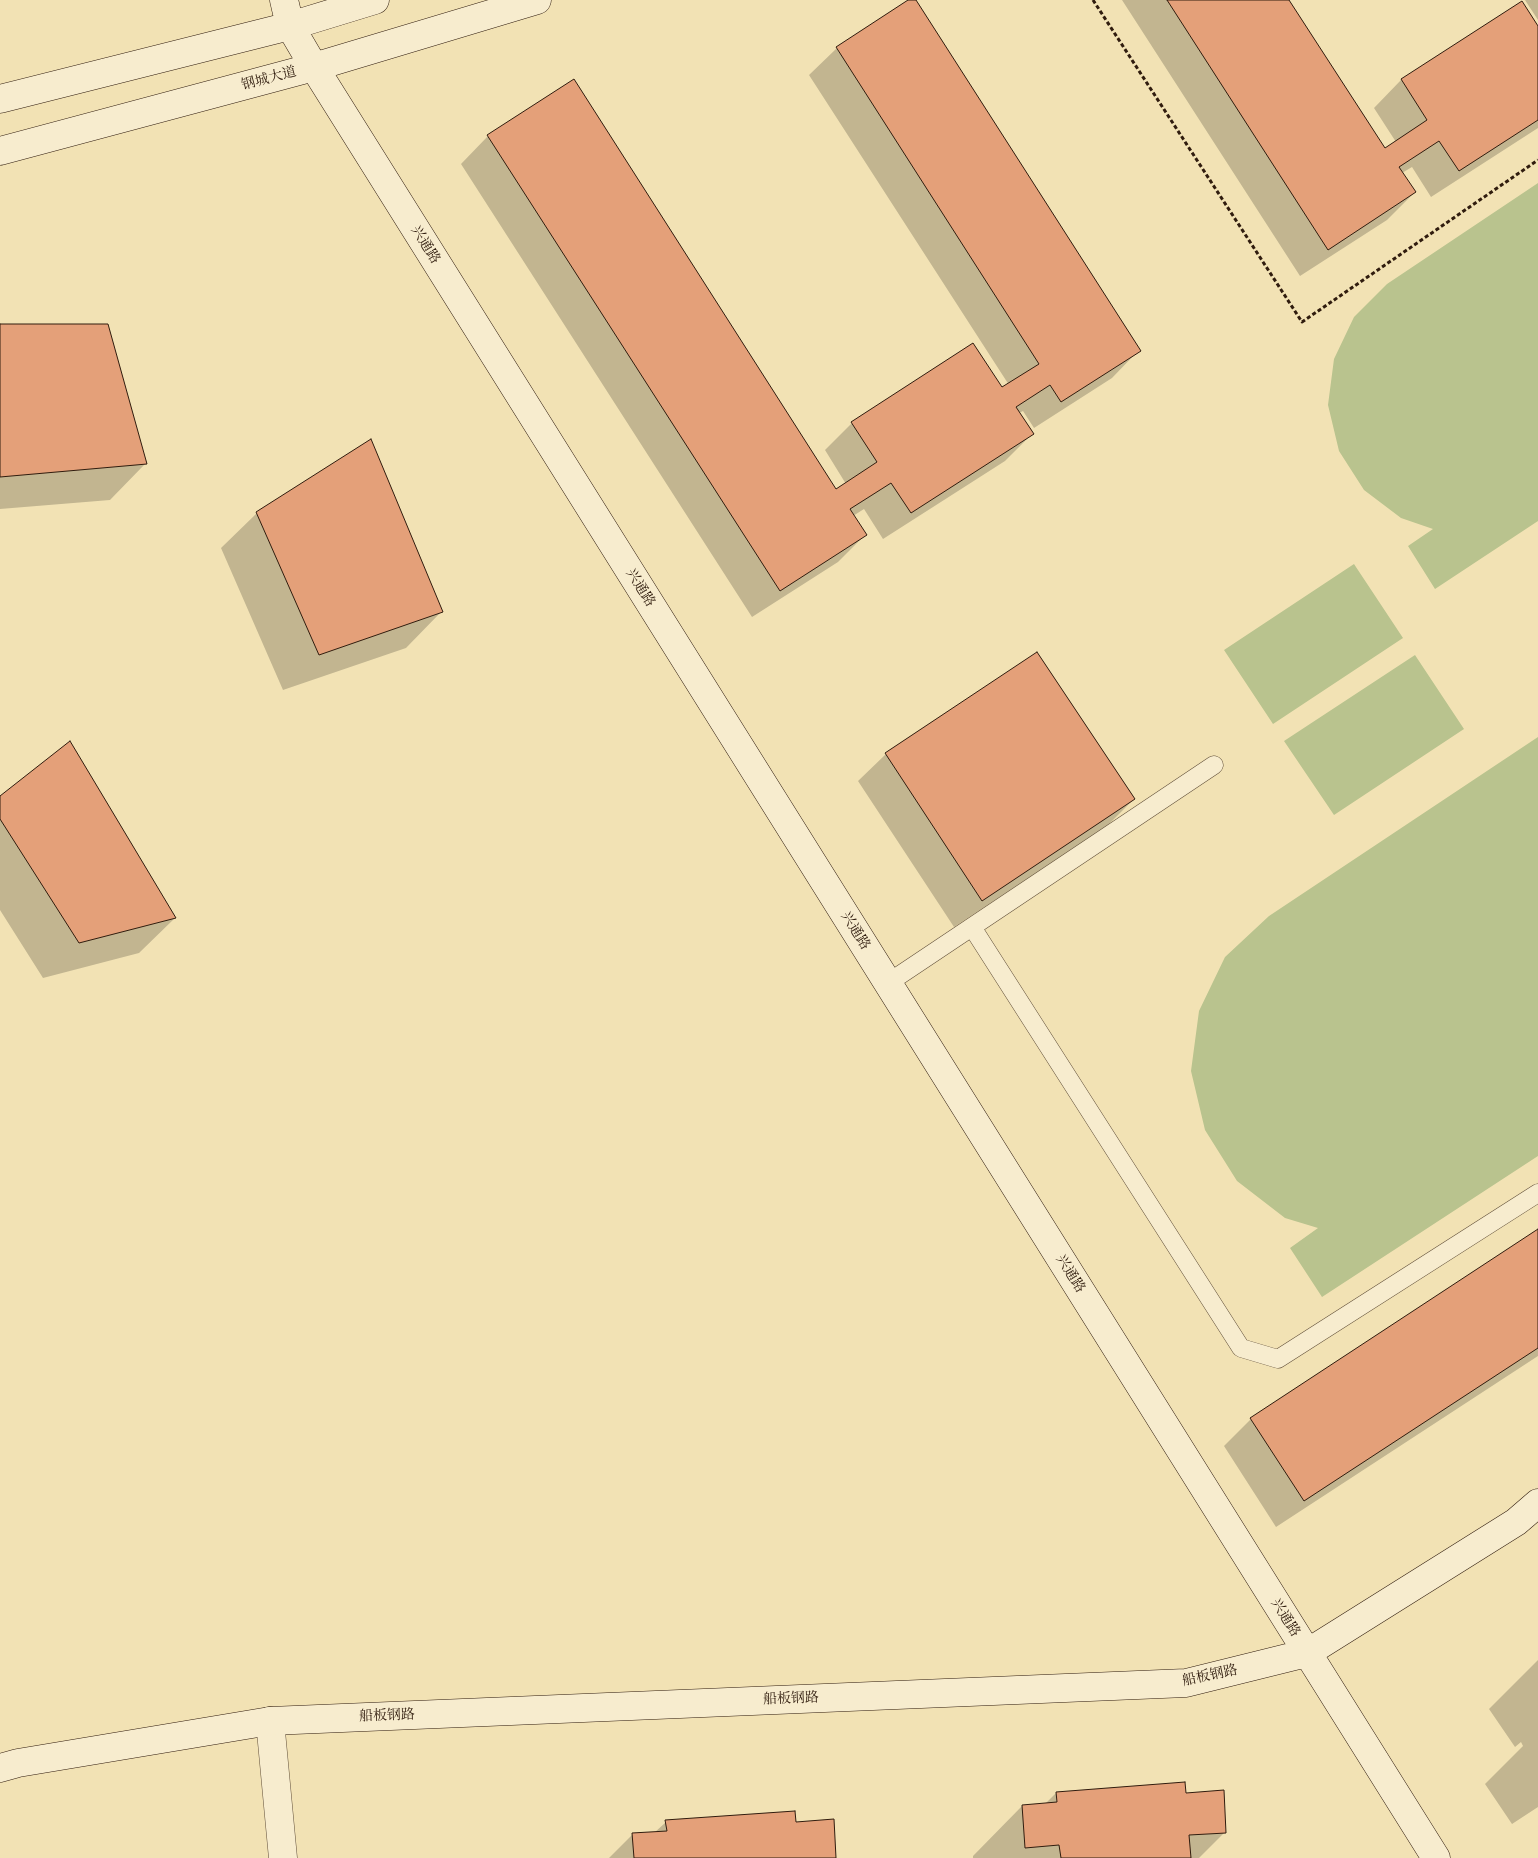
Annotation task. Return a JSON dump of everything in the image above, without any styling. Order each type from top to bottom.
[{"type":"street","points":[[0,99],[287,13],[375,0]]},
{"type":"street","name":"钢城大道","points":[[0,151],[314,67],[537,0]]},
{"type":"street","name":"兴通路","points":[[287,13],[314,67],[1436,1858]]},
{"type":"street","name":"船板钢路","points":[[0,1768],[18,1763],[270,1721],[1186,1683],[1308,1654],[1516,1522],[1538,1503]]},
{"type":"street","points":[[270,1721],[283,1858]]},
{"type":"lane","points":[[888,983],[1214,766]]},
{"type":"lane","points":[[972,927],[1241,1348],[1278,1359],[1538,1193]]},
{"type":"path","points":[[1093,0],[1302,322],[1538,160]]},
{"type":"green space","points":[[1538,183],[1538,521],[1435,589],[1408,546],[1433,529],[1401,518],[1364,490],[1339,451],[1328,405],[1334,359],[1354,317],[1387,284]]},
{"type":"green space","points":[[1354,564],[1403,638],[1273,724],[1224,650]]},
{"type":"green space","points":[[1415,655],[1464,729],[1334,815],[1284,741]]},
{"type":"green space","points":[[1538,737],[1538,1156],[1322,1297],[1290,1248],[1318,1228],[1285,1218],[1237,1181],[1205,1130],[1191,1071],[1199,1011],[1225,957],[1269,916]]},
{"type":"building","points":[[908,0],[916,0],[1141,351],[1061,402],[1050,385],[1016,407],[1034,434],[911,513],[891,483],[850,509],[867,535],[780,591],[487,135],[574,79],[836,489],[877,462],[851,422],[973,343],[1002,387],[1039,364],[836,47]]},
{"type":"building","points":[[1167,0],[1289,0],[1385,148],[1427,120],[1401,79],[1522,1],[1538,26],[1538,120],[1459,171],[1439,141],[1399,167],[1416,192],[1328,250]]},
{"type":"building","points":[[0,324],[108,324],[147,464],[0,477]]},
{"type":"building","points":[[371,439],[443,612],[319,655],[256,512]]},
{"type":"building","points":[[1037,652],[1135,799],[982,901],[885,753]]},
{"type":"building","points":[[70,741],[176,918],[79,943],[0,819],[0,796]]},
{"type":"building","points":[[1538,1229],[1538,1348],[1304,1501],[1250,1418]]},
{"type":"building","points":[[1185,1782],[1186,1793],[1224,1790],[1226,1833],[1189,1835],[1191,1858],[1061,1858],[1059,1845],[1025,1848],[1022,1805],[1057,1802],[1056,1792]]},
{"type":"building","points":[[795,1811],[796,1822],[834,1819],[836,1858],[634,1858],[632,1833],[667,1831],[665,1820]]}]
